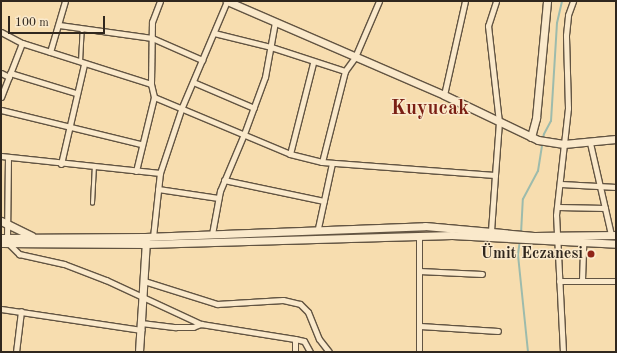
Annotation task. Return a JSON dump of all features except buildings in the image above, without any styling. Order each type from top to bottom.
[{"type":"main road","points":[[227,1],[239,3],[276,22],[444,95],[535,139],[548,143],[564,144],[590,143],[616,139]]},
{"type":"main road","points":[[535,139],[547,1]]},
{"type":"main road","points":[[4,223],[36,237]]},
{"type":"main road","points":[[3,240],[36,237],[146,241],[153,237],[318,228],[425,226],[491,234],[616,244]]},
{"type":"main road","points":[[318,228],[319,238]]},
{"type":"main road","points":[[3,240],[146,241],[491,234]]},
{"type":"main road","points":[[556,239],[613,235]]},
{"type":"main road","points":[[139,352],[146,241]]},
{"type":"street","points":[[50,52],[59,26],[65,1]]},
{"type":"street","points":[[136,171],[141,144],[154,97],[151,84],[152,22],[160,1]]},
{"type":"street","points":[[153,237],[160,172],[182,107],[227,1]]},
{"type":"street","points":[[322,162],[336,116],[345,71],[356,57],[378,1]]},
{"type":"street","points":[[444,95],[465,1]]},
{"type":"street","points":[[491,234],[499,122],[488,31],[489,16],[496,1]]},
{"type":"street","points":[[563,352],[556,239],[568,108],[566,35],[573,2]]},
{"type":"street","points":[[212,234],[218,198],[224,180],[244,134],[265,77],[276,22]]},
{"type":"street","points":[[59,26],[152,38],[202,60]]},
{"type":"street","points":[[1,32],[22,43],[151,84]]},
{"type":"street","points":[[214,33],[271,47],[313,63],[345,71]]},
{"type":"street","points":[[1,97],[22,43]]},
{"type":"street","points":[[61,164],[82,63]]},
{"type":"street","points":[[290,154],[313,63]]},
{"type":"street","points":[[1,73],[76,93]]},
{"type":"street","points":[[193,82],[254,108]]},
{"type":"street","points":[[154,97],[182,107],[290,154],[322,162],[496,175]]},
{"type":"street","points":[[1,110],[141,144]]},
{"type":"street","points":[[590,143],[605,208],[613,235]]},
{"type":"street","points":[[1,156],[61,164],[160,172]]},
{"type":"street","points":[[8,157],[3,240],[20,254],[64,264],[106,280],[143,299],[201,324],[304,340],[310,352]]},
{"type":"street","points":[[318,228],[332,163]]},
{"type":"street","points":[[224,180],[324,201]]},
{"type":"street","points":[[561,184],[616,187]]},
{"type":"street","points":[[158,189],[218,198]]},
{"type":"street","points":[[558,207],[605,208]]},
{"type":"street","points":[[419,236],[419,352]]},
{"type":"street","points":[[582,280],[583,242]]},
{"type":"street","points":[[419,271],[482,274]]},
{"type":"street","points":[[558,280],[616,281]]},
{"type":"street","points":[[144,281],[217,304],[283,300],[300,304],[308,312],[319,339],[328,352]]},
{"type":"street","points":[[1,309],[141,326],[193,327],[201,324]]},
{"type":"street","points":[[16,352],[21,311]]},
{"type":"street","points":[[420,326],[498,331]]},
{"type":"street","points":[[295,339],[295,352]]},
{"type":"lane","points":[[82,29],[82,63]]},
{"type":"lane","points":[[92,203],[94,167]]},
{"type":"waterway","points":[[521,234],[523,199],[538,171],[544,134],[551,121],[557,23],[562,1]]},
{"type":"waterway","points":[[520,240],[518,255],[528,352]]},
{"type":"place","name":"Ümit Eczanesi","points":[[591,254]]},
{"type":"district","name":"Kuyucak","points":[[430,109]]}]
